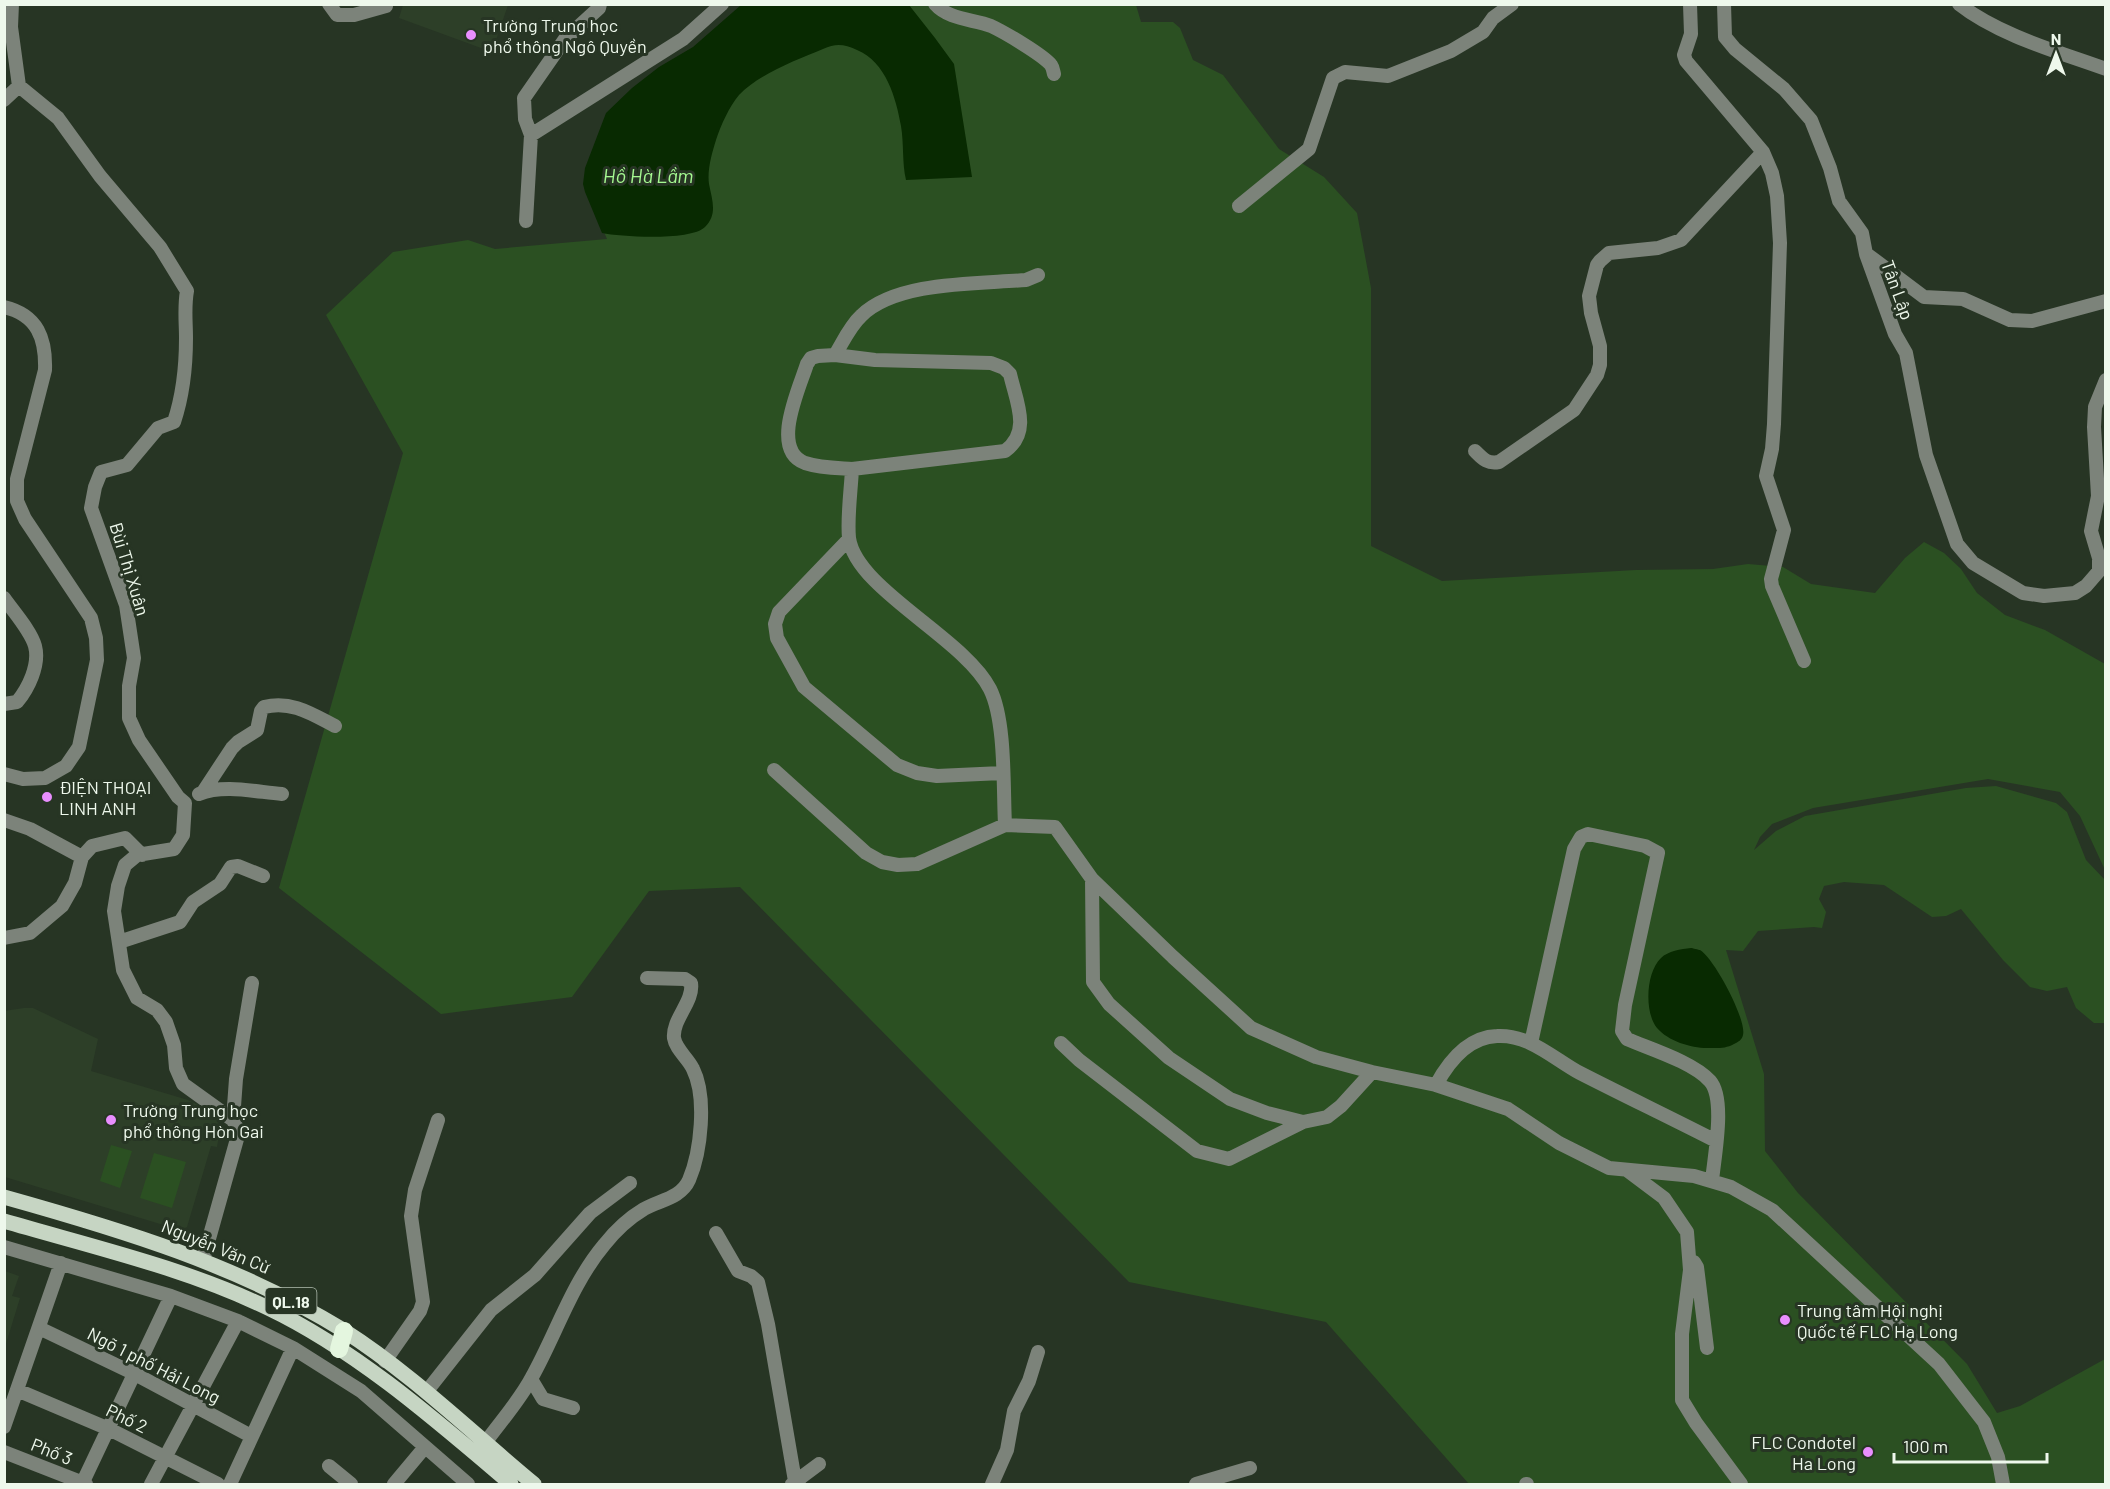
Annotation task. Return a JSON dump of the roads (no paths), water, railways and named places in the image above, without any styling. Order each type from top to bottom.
[{"type":"highway","points":[[339,1349],[344,1331]]},
{"type":"main road","name":"Nguyễn Văn Cừ","points":[[4,1197],[130,1235],[203,1260],[270,1288],[344,1331],[427,1391],[534,1485]]},
{"type":"main road","name":"Nguyễn Văn Cừ","points":[[4,1221],[196,1278],[269,1309],[339,1349],[373,1372],[511,1485]]},
{"type":"street","points":[[4,100],[19,86],[11,27],[12,4]]},
{"type":"street","points":[[328,4],[338,15],[354,15],[386,6]]},
{"type":"street","points":[[526,221],[531,135],[525,119],[524,98],[565,39],[600,4]]},
{"type":"street","points":[[531,135],[683,39],[722,4]]},
{"type":"street","points":[[935,4],[941,11],[1004,33],[1050,64],[1054,74]]},
{"type":"street","points":[[1239,206],[1309,149],[1333,78],[1345,72],[1388,76],[1450,51],[1483,32],[1493,18],[1512,4]]},
{"type":"street","points":[[1690,4],[1691,34],[1684,55],[1686,61],[1763,152],[1772,173],[1777,196],[1780,243],[1774,424],[1772,449],[1766,476],[1784,530],[1771,579],[1804,661]]},
{"type":"street","name":"Tân Lập","points":[[1724,4],[1725,37],[1735,50],[1784,89],[1811,120],[1830,168],[1839,201],[1862,233],[1866,254],[1895,334],[1906,353],[1926,455],[1957,544],[1973,563],[2023,593],[2044,596],[2074,593],[2086,586],[2099,571],[2099,558],[2091,531],[2098,496],[2094,427],[2096,407],[2106,380]]},
{"type":"street","points":[[1959,4],[2018,37],[2106,69]]},
{"type":"street","name":"Bùi Thị Xuân","points":[[19,86],[58,118],[100,176],[160,247],[187,291],[184,305],[186,354],[182,398],[174,423],[158,428],[127,465],[101,472],[91,508],[126,605],[134,658],[129,686],[129,718],[139,740],[178,797],[185,803]]},
{"type":"street","points":[[1475,450],[1484,460],[1499,462],[1574,410],[1597,375],[1600,365],[1600,346],[1589,304],[1590,288],[1600,261],[1609,253],[1658,248],[1681,240],[1763,152]]},
{"type":"street","points":[[1866,254],[1924,297],[1963,299],[2010,320],[2032,321],[2106,301]]},
{"type":"street","points":[[835,355],[860,317],[888,297],[919,289],[1026,280],[1038,275]]},
{"type":"street","points":[[4,307],[13,309],[31,320],[42,336],[46,352],[45,370],[17,479],[17,501],[25,519],[91,618],[96,638],[96,660],[79,747],[66,766],[45,777],[23,779],[4,774]]},
{"type":"street","points":[[835,355],[875,360],[998,364],[1010,374],[1021,424],[1020,435],[1014,444],[1005,450],[990,454],[852,469],[816,466],[803,462],[793,456],[788,442],[788,428],[807,364],[812,358],[835,355]]},
{"type":"street","points":[[852,469],[849,539],[857,558],[872,578],[961,653],[978,670],[990,690],[998,712],[1005,825]]},
{"type":"street","points":[[849,539],[779,612],[775,624],[777,638],[804,687],[897,765],[917,773],[937,777],[1002,773]]},
{"type":"street","points":[[4,598],[35,646],[35,664],[26,691],[17,702],[4,704]]},
{"type":"street","points":[[203,1260],[238,1130],[233,1120],[183,1084],[176,1068],[174,1045],[166,1022],[157,1010],[137,998],[123,970],[114,911],[118,886],[125,865],[137,855],[174,849],[183,835],[185,803],[203,792],[232,748],[257,730],[264,707],[295,706],[335,726]]},
{"type":"street","points":[[774,770],[866,853],[882,862],[898,865],[916,864],[1005,825],[1054,827],[1092,879],[1251,1028],[1316,1057],[1372,1072],[1436,1085],[1508,1109],[1559,1143],[1609,1168],[1694,1176],[1731,1187],[1772,1210],[1940,1364],[1984,1422],[1998,1457],[2002,1485]]},
{"type":"street","points":[[203,792],[228,790],[282,794]]},
{"type":"street","points":[[4,820],[30,830],[82,857]]},
{"type":"street","points":[[1531,1043],[1574,849],[1581,837],[1588,834],[1645,846],[1658,853],[1625,1005],[1622,1031],[1627,1039],[1685,1064],[1711,1081],[1718,1096],[1712,1181]]},
{"type":"street","points":[[4,938],[30,933],[62,906],[75,884],[82,857],[92,846],[125,838],[142,855]]},
{"type":"street","points":[[119,942],[180,922],[193,902],[220,884],[231,867],[238,866],[263,876]]},
{"type":"street","points":[[1092,879],[1093,982],[1109,1004],[1169,1058],[1230,1099],[1267,1113],[1304,1122]]},
{"type":"street","points":[[485,1443],[531,1379],[581,1281],[604,1245],[630,1218],[645,1208],[676,1195],[683,1189],[688,1183],[696,1161],[700,1140],[698,1081],[689,1061],[674,1038],[676,1025],[692,990],[691,983],[685,979],[647,978]]},
{"type":"street","points":[[233,1120],[236,1079],[252,983]]},
{"type":"street","points":[[1436,1085],[1448,1064],[1480,1038],[1499,1035],[1531,1043],[1577,1071],[1716,1141]]},
{"type":"street","points":[[1061,1042],[1079,1060],[1197,1151],[1229,1159],[1304,1122],[1327,1117],[1341,1106],[1372,1072]]},
{"type":"street","points":[[385,1361],[420,1311],[423,1302],[411,1216],[415,1190],[438,1120]]},
{"type":"street","points":[[1627,1170],[1664,1198],[1688,1232],[1690,1270],[1682,1334],[1682,1400],[1741,1485]]},
{"type":"street","points":[[427,1391],[491,1310],[535,1275],[590,1213],[630,1183]]},
{"type":"street","points":[[716,1233],[738,1271],[751,1276],[758,1282],[768,1324],[796,1483],[819,1464]]},
{"type":"street","points":[[4,1247],[171,1296],[238,1321],[293,1348],[361,1391],[468,1485]]},
{"type":"street","points":[[1689,1256],[1697,1267],[1707,1348]]},
{"type":"street","points":[[4,1427],[61,1263]]},
{"type":"street","points":[[84,1484],[171,1296]]},
{"type":"street","points":[[151,1485],[238,1321]]},
{"type":"street","name":"Ngõ 1 phố Hải Long","points":[[39,1328],[194,1404],[251,1436]]},
{"type":"street","points":[[230,1485],[293,1348]]},
{"type":"street","points":[[992,1485],[1006,1450],[1014,1411],[1029,1381],[1038,1352]]},
{"type":"street","points":[[531,1379],[543,1399],[573,1408]]},
{"type":"street","name":"Phố 2","points":[[17,1390],[109,1429],[218,1485]]},
{"type":"street","points":[[394,1485],[425,1448]]},
{"type":"street","name":"Phố 3","points":[[4,1452],[84,1484]]},
{"type":"street","points":[[329,1467],[351,1485]]},
{"type":"street","points":[[1196,1485],[1250,1468]]},
{"type":"water","name":"Hồ Hà Lầm","points":[[741,5],[909,5],[954,64],[972,177],[906,180],[901,126],[888,82],[875,63],[867,56],[848,46],[836,45],[778,68],[747,87],[735,100],[716,140],[709,167],[713,212],[705,227],[672,236],[640,237],[602,233],[583,184],[585,168],[606,113],[632,88],[659,67],[693,47]]},
{"type":"water","points":[[1691,948],[1700,950],[1706,955],[1721,976],[1735,1004],[1743,1027],[1743,1035],[1740,1041],[1731,1046],[1707,1048],[1687,1045],[1667,1037],[1653,1021],[1648,992],[1656,964],[1667,954]]},
{"type":"place","name":"Trường Trung học phổ thông Ngô Quyền","points":[[471,35]]},
{"type":"place","name":"ĐIỆN THOẠI LINH ANH","points":[[47,797]]},
{"type":"place","name":"Trường Trung học phổ thông Hòn Gai","points":[[111,1120]]},
{"type":"place","name":"Trung tâm Hội nghị Quốc tế FLC Hạ Long","points":[[1785,1320]]},
{"type":"place","name":"FLC Condotel Ha Long","points":[[1868,1452]]}]
